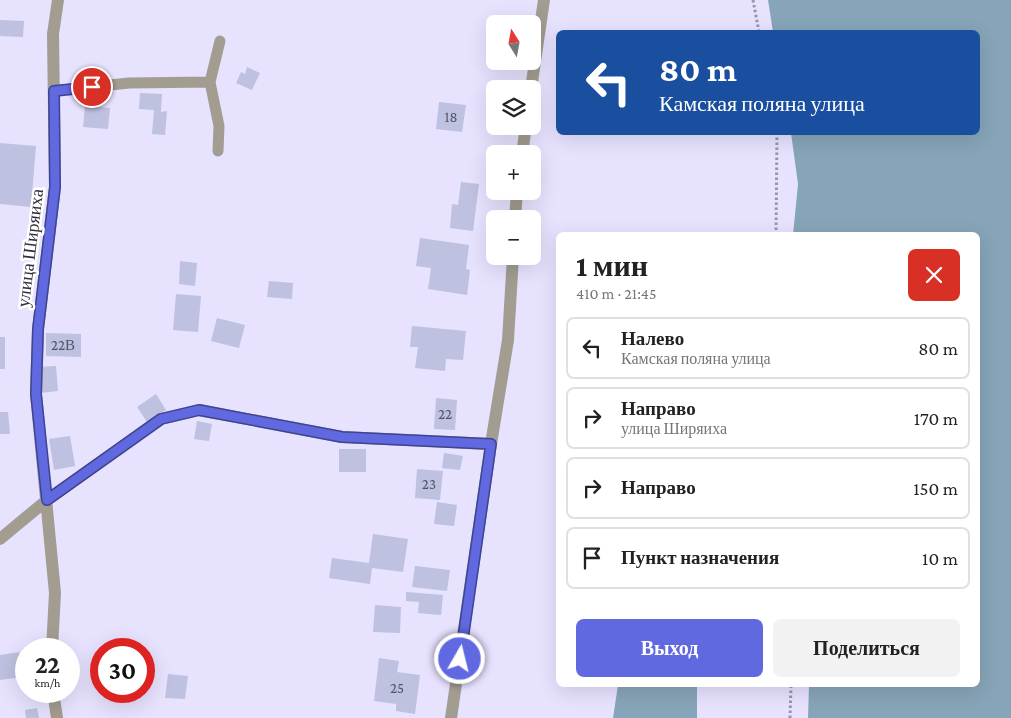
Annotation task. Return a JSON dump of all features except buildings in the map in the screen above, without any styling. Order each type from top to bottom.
[{"type":"street","name":"улица Ширяиха","points":[[52,638],[54,593],[36,394],[38,329],[55,187],[54,34],[58,0]]},
{"type":"street","points":[[532,80],[544,0]]},
{"type":"street","points":[[451,718],[508,340],[512,265]]},
{"type":"street","points":[[0,539],[47,500],[161,419],[199,410],[342,437],[491,444]]},
{"type":"street","points":[[55,703],[58,718]]},
{"type":"lane","points":[[218,151],[219,126],[210,82],[220,41]]},
{"type":"lane","points":[[54,91],[129,83],[210,82]]},
{"type":"path","points":[[753,0],[759,30]]},
{"type":"path","points":[[776,232],[777,135]]},
{"type":"path","points":[[790,718],[791,687]]},
{"type":"water","points":[[768,0],[1011,0],[1011,718],[808,718],[809,687],[980,687],[980,232],[793,232],[798,184],[791,135],[980,135],[980,30],[773,30]]},
{"type":"water","points":[[618,687],[697,687],[697,718],[613,718]]},
{"type":"route","points":[[92,87],[54,91],[55,187],[38,329],[36,394],[47,500],[105,461],[161,419],[199,410],[342,437],[491,444],[460,659]]}]
